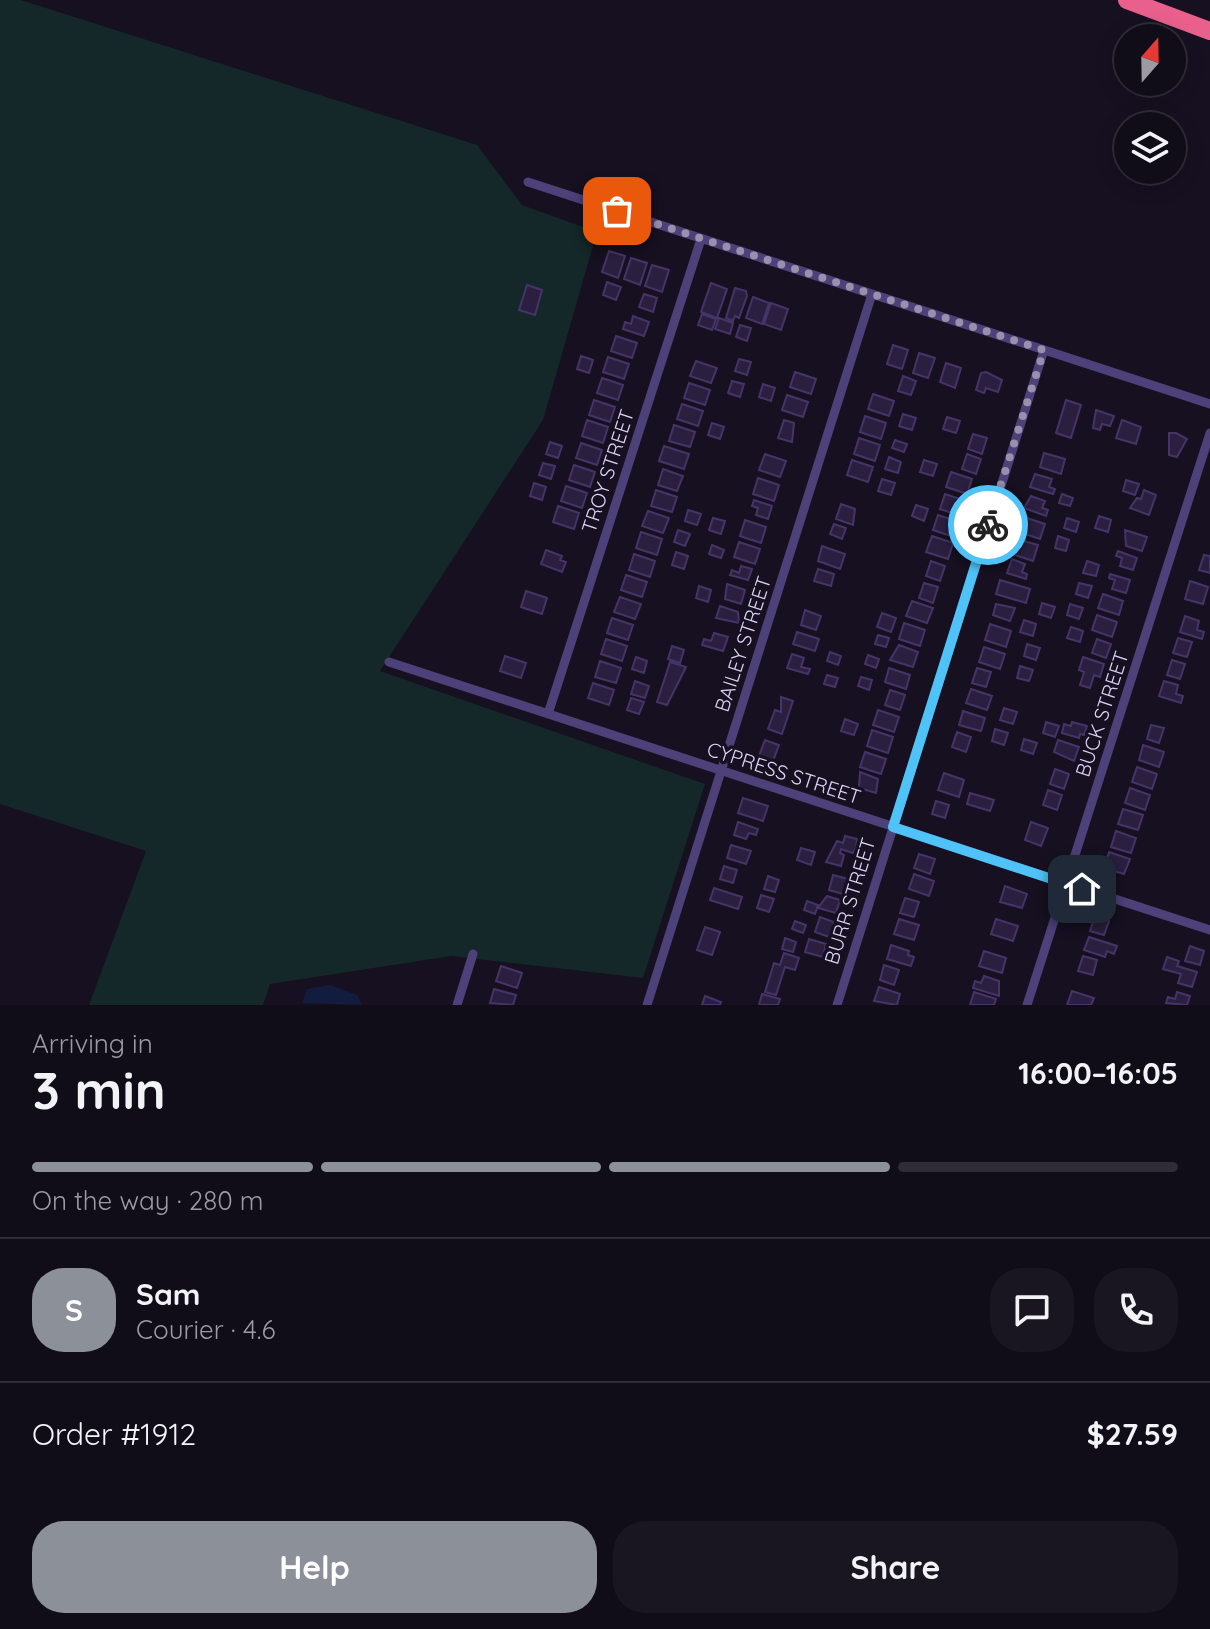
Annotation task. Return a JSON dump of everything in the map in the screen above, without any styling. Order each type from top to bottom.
[{"type":"highway","points":[[1127,0],[1210,31]]},
{"type":"street","points":[[528,182],[1210,404]]},
{"type":"street","name":"TROY STREET","points":[[548,714],[701,239]]},
{"type":"street","name":"BAILEY STREET","points":[[647,1005],[872,294]]},
{"type":"street","name":"BURR STREET","points":[[837,1005],[1044,350]]},
{"type":"street","name":"BUCK STREET","points":[[1027,1005],[1210,433]]},
{"type":"street","name":"CYPRESS STREET","points":[[389,662],[1210,930]]},
{"type":"street","points":[[457,1005],[473,954]]},
{"type":"green space","points":[[0,0],[21,0],[477,145],[522,205],[597,232],[543,420],[380,671],[705,784],[643,978],[451,956],[270,984],[263,1005],[89,1005],[146,851],[0,804]]},
{"type":"water","points":[[331,985],[357,995],[362,1005],[302,1003],[307,989]]},
{"type":"building","points":[[609,251],[625,256],[618,278],[602,272]]},
{"type":"building","points":[[631,258],[647,263],[640,285],[624,279]]},
{"type":"building","points":[[652,265],[669,270],[662,292],[645,286]]},
{"type":"building","points":[[607,282],[621,287],[616,300],[603,295]]},
{"type":"building","points":[[711,283],[727,289],[717,318],[701,312]]},
{"type":"building","points":[[527,285],[542,290],[535,315],[519,310]]},
{"type":"building","points":[[735,288],[746,291],[747,296],[739,318],[735,316],[733,321],[726,318]]},
{"type":"building","points":[[644,294],[657,298],[653,312],[639,307]]},
{"type":"building","points":[[753,297],[769,303],[762,324],[746,318]]},
{"type":"building","points":[[771,303],[788,309],[781,330],[764,324]]},
{"type":"building","points":[[702,314],[716,319],[712,330],[698,325]]},
{"type":"building","points":[[633,316],[649,322],[644,336],[623,329],[625,322],[631,324]]},
{"type":"building","points":[[719,318],[733,323],[730,334],[715,329]]},
{"type":"building","points":[[740,325],[751,328],[747,341],[736,337]]},
{"type":"building","points":[[616,336],[637,343],[632,358],[611,351]]},
{"type":"building","points":[[893,345],[908,350],[902,369],[887,364]]},
{"type":"building","points":[[919,353],[935,358],[928,378],[913,373]]},
{"type":"building","points":[[581,356],[593,360],[589,373],[577,369]]},
{"type":"building","points":[[608,357],[629,364],[624,379],[603,372]]},
{"type":"building","points":[[739,359],[751,362],[747,375],[735,371]]},
{"type":"building","points":[[696,361],[717,368],[711,383],[690,376]]},
{"type":"building","points":[[946,363],[961,368],[955,388],[940,382]]},
{"type":"building","points":[[795,372],[816,379],[811,394],[790,387]]},
{"type":"building","points":[[986,372],[1002,380],[998,392],[986,388],[984,393],[976,390],[981,373]]},
{"type":"building","points":[[903,376],[916,381],[911,395],[898,391]]},
{"type":"building","points":[[602,378],[623,385],[618,400],[597,393]]},
{"type":"building","points":[[732,381],[744,384],[740,397],[728,393]]},
{"type":"building","points":[[689,383],[710,390],[705,405],[684,398]]},
{"type":"building","points":[[763,384],[775,388],[771,401],[759,397]]},
{"type":"building","points":[[873,394],[894,401],[889,416],[868,409]]},
{"type":"building","points":[[787,395],[808,402],[803,417],[782,410]]},
{"type":"building","points":[[594,400],[615,407],[610,422],[589,415]]},
{"type":"building","points":[[1066,400],[1081,405],[1071,438],[1056,433]]},
{"type":"building","points":[[682,404],[703,411],[698,426],[677,419]]},
{"type":"building","points":[[1096,410],[1114,416],[1110,426],[1102,424],[1100,430],[1093,428]]},
{"type":"building","points":[[903,414],[916,418],[912,430],[899,426]]},
{"type":"building","points":[[865,416],[886,423],[881,439],[860,432]]},
{"type":"building","points":[[947,417],[960,421],[956,433],[943,429]]},
{"type":"building","points":[[587,420],[608,427],[603,443],[582,436]]},
{"type":"building","points":[[784,420],[794,423],[792,442],[778,438]]},
{"type":"building","points":[[1122,420],[1141,427],[1136,444],[1116,438]]},
{"type":"building","points":[[712,423],[724,427],[720,439],[708,435]]},
{"type":"building","points":[[674,425],[695,432],[690,447],[669,441]]},
{"type":"building","points":[[1169,433],[1187,439],[1177,457],[1169,455]]},
{"type":"building","points":[[973,434],[987,438],[982,454],[968,449]]},
{"type":"building","points":[[859,438],[880,445],[875,461],[854,454]]},
{"type":"building","points":[[895,440],[907,444],[904,452],[892,448]]},
{"type":"building","points":[[550,442],[562,446],[558,458],[546,454]]},
{"type":"building","points":[[581,443],[602,450],[597,465],[576,458]]},
{"type":"building","points":[[664,446],[689,454],[684,469],[659,461]]},
{"type":"building","points":[[1044,453],[1065,459],[1061,474],[1040,467]]},
{"type":"building","points":[[765,454],[786,461],[780,477],[759,470]]},
{"type":"building","points":[[967,454],[981,459],[976,474],[962,469]]},
{"type":"building","points":[[889,457],[901,462],[898,473],[885,469]]},
{"type":"building","points":[[852,460],[873,467],[868,482],[847,475]]},
{"type":"building","points":[[924,460],[937,464],[933,476],[920,472]]},
{"type":"building","points":[[543,463],[555,466],[551,479],[539,475]]},
{"type":"building","points":[[574,465],[595,472],[590,487],[569,480]]},
{"type":"building","points":[[663,469],[683,476],[677,491],[658,485]]},
{"type":"building","points":[[951,472],[972,479],[967,494],[946,487]]},
{"type":"building","points":[[1035,474],[1052,479],[1049,487],[1055,489],[1053,494],[1030,487]]},
{"type":"building","points":[[758,478],[779,485],[774,501],[753,494]]},
{"type":"building","points":[[882,479],[895,483],[891,495],[878,491]]},
{"type":"building","points":[[1126,480],[1139,484],[1135,495],[1123,491]]},
{"type":"building","points":[[534,483],[546,487],[542,500],[530,496]]},
{"type":"building","points":[[566,486],[587,493],[582,508],[561,501]]},
{"type":"building","points":[[656,490],[677,497],[672,512],[651,506]]},
{"type":"building","points":[[1144,490],[1156,495],[1149,515],[1130,508],[1137,498],[1141,499]]},
{"type":"building","points":[[945,494],[966,501],[961,516],[940,509]]},
{"type":"building","points":[[1062,494],[1073,498],[1070,506],[1059,503]]},
{"type":"building","points":[[1031,496],[1045,501],[1042,508],[1048,510],[1046,516],[1024,508]]},
{"type":"building","points":[[754,500],[772,506],[768,519],[756,515],[758,508],[752,506]]},
{"type":"building","points":[[841,504],[855,509],[853,525],[836,519]]},
{"type":"building","points":[[916,505],[928,509],[924,521],[912,516]]},
{"type":"building","points":[[558,506],[579,513],[574,529],[553,522]]},
{"type":"building","points":[[688,510],[701,514],[697,525],[685,521]]},
{"type":"building","points":[[648,511],[669,518],[663,533],[642,526]]},
{"type":"building","points":[[938,515],[959,522],[954,537],[933,530]]},
{"type":"building","points":[[1099,516],[1111,520],[1108,532],[1095,528]]},
{"type":"building","points":[[1024,517],[1045,524],[1040,539],[1019,532]]},
{"type":"building","points":[[713,518],[725,521],[721,534],[709,530]]},
{"type":"building","points":[[1067,518],[1079,522],[1076,532],[1064,528]]},
{"type":"building","points":[[745,520],[766,527],[761,543],[740,536]]},
{"type":"building","points":[[834,524],[846,528],[842,539],[830,534]]},
{"type":"building","points":[[678,530],[690,534],[685,546],[674,542]]},
{"type":"building","points":[[1125,530],[1147,537],[1142,551],[1126,546]]},
{"type":"building","points":[[641,532],[662,539],[657,555],[636,548]]},
{"type":"building","points":[[932,536],[953,543],[948,559],[926,552]]},
{"type":"building","points":[[1058,536],[1069,540],[1066,551],[1055,548]]},
{"type":"building","points":[[1017,539],[1038,545],[1033,561],[1012,554]]},
{"type":"building","points":[[739,542],[760,549],[755,564],[734,557]]},
{"type":"building","points":[[712,545],[724,550],[721,558],[709,554]]},
{"type":"building","points":[[822,546],[845,554],[840,569],[818,561]]},
{"type":"building","points":[[546,550],[562,556],[560,560],[566,562],[562,572],[541,564]]},
{"type":"building","points":[[1118,551],[1137,558],[1133,570],[1120,566],[1122,558],[1116,556]]},
{"type":"building","points":[[676,552],[688,556],[684,569],[672,565]]},
{"type":"building","points":[[634,554],[655,561],[650,577],[629,570]]},
{"type":"building","points":[[1204,555],[1210,556],[1210,573],[1199,570]]},
{"type":"building","points":[[1012,559],[1025,564],[1022,572],[1027,574],[1026,579],[1007,573]]},
{"type":"building","points":[[931,561],[945,566],[940,581],[926,576]]},
{"type":"building","points":[[1087,561],[1099,565],[1096,576],[1083,573]]},
{"type":"building","points":[[741,566],[752,569],[748,580],[730,575],[732,570],[739,573]]},
{"type":"building","points":[[818,569],[834,574],[831,586],[814,581]]},
{"type":"building","points":[[1110,574],[1130,580],[1126,593],[1112,589],[1115,580],[1109,578]]},
{"type":"building","points":[[626,575],[647,582],[642,597],[621,590]]},
{"type":"building","points":[[1000,580],[1030,589],[1026,603],[996,594]]},
{"type":"building","points":[[1190,581],[1208,587],[1203,604],[1185,599]]},
{"type":"building","points":[[924,583],[938,587],[933,603],[919,598]]},
{"type":"building","points":[[1079,583],[1092,586],[1088,598],[1076,594]]},
{"type":"building","points":[[727,584],[745,590],[741,604],[725,599]]},
{"type":"building","points":[[699,586],[711,590],[708,602],[696,598]]},
{"type":"building","points":[[526,591],[547,598],[542,614],[521,607]]},
{"type":"building","points":[[1103,594],[1123,601],[1119,615],[1098,608]]},
{"type":"building","points":[[620,597],[641,604],[635,619],[614,612]]},
{"type":"building","points":[[912,601],[933,608],[927,623],[906,616]]},
{"type":"building","points":[[1042,603],[1055,607],[1051,618],[1039,614]]},
{"type":"building","points":[[996,604],[1015,608],[1010,621],[993,615]]},
{"type":"building","points":[[1070,604],[1083,608],[1079,619],[1067,615]]},
{"type":"building","points":[[720,606],[738,612],[739,623],[716,618]]},
{"type":"building","points":[[805,610],[821,616],[816,630],[801,625]]},
{"type":"building","points":[[882,613],[896,618],[891,632],[877,627]]},
{"type":"building","points":[[1097,615],[1117,622],[1112,637],[1092,630]]},
{"type":"building","points":[[1185,616],[1199,621],[1197,630],[1204,632],[1202,639],[1180,632]]},
{"type":"building","points":[[612,618],[633,625],[628,640],[607,633]]},
{"type":"building","points":[[1024,620],[1036,624],[1033,636],[1020,632]]},
{"type":"building","points":[[904,623],[925,630],[920,646],[899,639]]},
{"type":"building","points":[[990,624],[1011,631],[1006,647],[985,640]]},
{"type":"building","points":[[1071,627],[1083,631],[1080,642],[1067,638]]},
{"type":"building","points":[[797,632],[819,639],[815,651],[793,644]]},
{"type":"building","points":[[714,633],[728,637],[723,651],[702,645],[704,639],[711,641]]},
{"type":"building","points":[[878,635],[889,638],[886,647],[875,644]]},
{"type":"building","points":[[1178,638],[1192,642],[1187,657],[1173,653]]},
{"type":"building","points":[[606,639],[627,646],[622,661],[601,654]]},
{"type":"building","points":[[1097,639],[1111,644],[1106,658],[1092,653]]},
{"type":"building","points":[[1027,644],[1040,648],[1036,660],[1024,656]]},
{"type":"building","points":[[899,645],[918,652],[913,667],[890,660]]},
{"type":"building","points":[[672,646],[684,650],[680,663],[668,659]]},
{"type":"building","points":[[984,647],[1005,654],[1000,669],[979,662]]},
{"type":"building","points":[[830,652],[841,656],[838,665],[827,661]]},
{"type":"building","points":[[792,654],[804,658],[801,667],[810,669],[808,674],[787,668]]},
{"type":"building","points":[[868,655],[879,659],[876,668],[865,664]]},
{"type":"building","points":[[505,656],[526,663],[521,678],[500,671]]},
{"type":"building","points":[[636,657],[647,661],[644,673],[632,669]]},
{"type":"building","points":[[1083,657],[1104,664],[1100,677],[1094,675],[1090,688],[1080,685],[1084,672],[1079,670]]},
{"type":"building","points":[[1172,660],[1185,664],[1180,679],[1167,675]]},
{"type":"building","points":[[600,661],[621,668],[616,683],[595,677]]},
{"type":"building","points":[[670,662],[686,667],[667,705],[657,702]]},
{"type":"building","points":[[1020,666],[1033,670],[1029,681],[1017,678]]},
{"type":"building","points":[[889,668],[910,675],[906,689],[885,682]]},
{"type":"building","points":[[977,668],[991,672],[986,687],[972,683]]},
{"type":"building","points":[[827,675],[838,678],[835,687],[824,684]]},
{"type":"building","points":[[861,677],[872,680],[869,690],[858,686]]},
{"type":"building","points":[[635,681],[649,686],[645,698],[631,694]]},
{"type":"building","points":[[1164,681],[1178,685],[1176,694],[1183,696],[1181,703],[1159,696]]},
{"type":"building","points":[[593,683],[614,690],[609,705],[588,698]]},
{"type":"building","points":[[971,689],[992,696],[987,710],[966,703]]},
{"type":"building","points":[[890,690],[905,695],[900,710],[885,705]]},
{"type":"building","points":[[781,697],[793,701],[782,734],[768,729],[775,710],[781,712]]},
{"type":"building","points":[[631,698],[644,702],[639,714],[627,710]]},
{"type":"building","points":[[1004,708],[1017,712],[1013,724],[1000,720]]},
{"type":"building","points":[[878,710],[899,717],[894,732],[873,725]]},
{"type":"building","points":[[963,711],[985,718],[981,731],[959,725]]},
{"type":"building","points":[[845,719],[858,724],[854,735],[841,731]]},
{"type":"building","points":[[1046,722],[1059,726],[1055,737],[1043,733]]},
{"type":"building","points":[[1072,722],[1087,726],[1084,735],[1080,734],[1079,738],[1062,733],[1064,724],[1071,726]]},
{"type":"building","points":[[1151,725],[1164,728],[1159,743],[1147,739]]},
{"type":"building","points":[[995,729],[1008,733],[1004,745],[992,741]]},
{"type":"building","points":[[872,730],[893,737],[888,753],[867,746]]},
{"type":"building","points":[[957,732],[971,737],[966,752],[952,747]]},
{"type":"building","points":[[1024,739],[1037,743],[1033,754],[1021,750]]},
{"type":"building","points":[[765,740],[779,745],[773,761],[759,756]]},
{"type":"building","points":[[1058,740],[1079,747],[1074,761],[1054,752]]},
{"type":"building","points":[[1143,745],[1164,752],[1159,767],[1139,760]]},
{"type":"building","points":[[865,752],[886,759],[881,774],[860,767]]},
{"type":"building","points":[[1137,767],[1157,774],[1152,789],[1132,782]]},
{"type":"building","points":[[1055,769],[1069,774],[1064,789],[1050,784]]},
{"type":"building","points":[[860,772],[878,779],[876,793],[859,788]]},
{"type":"building","points":[[944,773],[964,780],[959,797],[938,790]]},
{"type":"building","points":[[1130,788],[1150,795],[1145,810],[1125,803]]},
{"type":"building","points":[[1048,790],[1062,795],[1057,810],[1043,805]]},
{"type":"building","points":[[970,793],[994,800],[990,811],[967,804]]},
{"type":"building","points":[[743,798],[768,806],[763,821],[738,813]]},
{"type":"building","points":[[936,801],[949,805],[945,818],[932,814]]},
{"type":"building","points":[[1123,809],[1143,815],[1138,830],[1118,824]]},
{"type":"building","points":[[738,822],[758,829],[756,835],[749,833],[746,839],[734,835]]},
{"type":"building","points":[[1031,822],[1048,828],[1041,846],[1025,840]]},
{"type":"building","points":[[1116,831],[1136,838],[1131,853],[1111,847]]},
{"type":"building","points":[[845,836],[857,839],[853,853],[841,849],[840,853],[844,855],[841,866],[826,862],[837,841],[843,843]]},
{"type":"building","points":[[731,845],[751,851],[746,864],[727,858]]},
{"type":"building","points":[[801,848],[815,852],[811,865],[797,860]]},
{"type":"building","points":[[1109,852],[1130,859],[1124,874],[1104,868]]},
{"type":"building","points":[[919,854],[935,859],[930,874],[914,868]]},
{"type":"building","points":[[724,866],[737,870],[733,883],[720,879]]},
{"type":"building","points":[[914,874],[934,881],[929,896],[909,889]]},
{"type":"building","points":[[833,875],[848,879],[843,894],[829,890]]},
{"type":"building","points":[[768,876],[779,880],[775,892],[764,889]]},
{"type":"building","points":[[1005,886],[1027,894],[1022,908],[1000,902]]},
{"type":"building","points":[[714,888],[742,897],[738,909],[710,900]]},
{"type":"building","points":[[761,895],[774,899],[769,912],[757,908]]},
{"type":"building","points":[[827,896],[840,900],[836,913],[818,908]]},
{"type":"building","points":[[905,898],[919,902],[914,917],[900,913]]},
{"type":"building","points":[[807,901],[818,905],[815,914],[804,910]]},
{"type":"building","points":[[1095,916],[1109,921],[1104,935],[1090,931]]},
{"type":"building","points":[[820,917],[834,922],[829,937],[815,932]]},
{"type":"building","points":[[899,919],[919,925],[914,940],[894,934]]},
{"type":"building","points":[[996,919],[1018,926],[1013,941],[991,934]]},
{"type":"building","points":[[795,921],[806,925],[803,933],[792,929]]},
{"type":"building","points":[[705,927],[720,932],[712,955],[697,950]]},
{"type":"building","points":[[1089,937],[1117,946],[1114,954],[1107,951],[1105,957],[1084,950]]},
{"type":"building","points":[[785,938],[796,942],[793,952],[782,949]]},
{"type":"building","points":[[809,939],[826,944],[823,957],[805,952]]},
{"type":"building","points":[[891,945],[909,951],[908,955],[914,957],[911,966],[887,959]]},
{"type":"building","points":[[1190,946],[1204,951],[1200,965],[1185,961]]},
{"type":"building","points":[[984,951],[1006,958],[1002,973],[979,966]]},
{"type":"building","points":[[784,953],[799,958],[795,970],[785,967],[776,995],[765,992],[774,963],[780,965]]},
{"type":"building","points":[[1083,956],[1097,960],[1093,975],[1078,971]]},
{"type":"building","points":[[1167,957],[1179,961],[1177,966],[1197,972],[1192,987],[1178,983],[1181,974],[1163,969]]},
{"type":"building","points":[[884,965],[899,970],[894,985],[880,980]]},
{"type":"building","points":[[501,966],[522,973],[517,988],[496,981]]},
{"type":"building","points":[[984,976],[999,981],[999,996],[973,988],[975,981],[981,983]]},
{"type":"building","points":[[879,987],[900,994],[897,1005],[874,1001]]},
{"type":"building","points":[[494,989],[516,995],[513,1005],[490,1003]]},
{"type":"building","points":[[1072,991],[1094,998],[1091,1005],[1067,1005]]},
{"type":"building","points":[[974,992],[996,999],[994,1005],[970,1005]]},
{"type":"building","points":[[1177,992],[1190,996],[1187,1005],[1166,1003],[1168,997],[1175,999]]},
{"type":"building","points":[[762,994],[780,999],[778,1005],[759,1005]]},
{"type":"building","points":[[705,996],[721,1002],[720,1005],[702,1005]]},
{"type":"way so far","points":[[617,211],[1044,350],[988,525]]},
{"type":"route","points":[[988,525],[893,827],[1082,889]]}]
